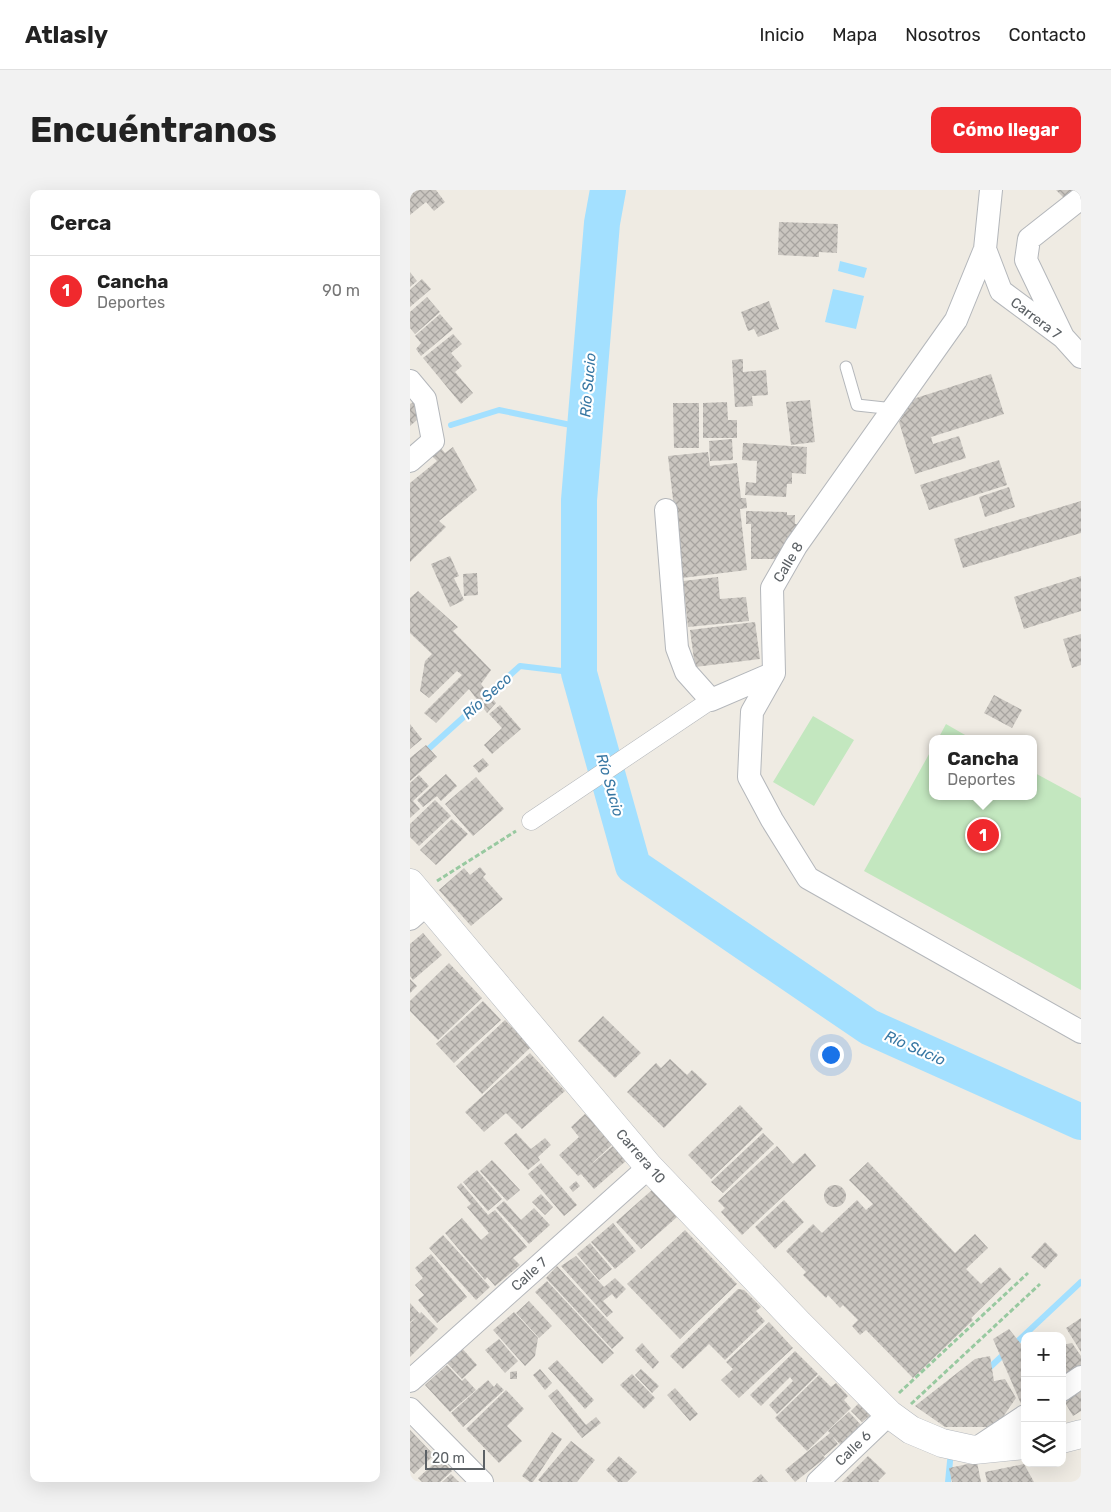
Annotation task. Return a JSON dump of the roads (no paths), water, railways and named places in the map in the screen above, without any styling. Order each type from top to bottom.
[{"type":"main road","name":"Carrera 10","points":[[417,899],[649,1167],[799,1324],[899,1404],[911,1430],[942,1444],[974,1450],[1021,1445]]},
{"type":"main road","points":[[1066,1438],[1081,1434]]},
{"type":"street","points":[[984,249],[991,190]]},
{"type":"street","points":[[1063,337],[1026,260],[1029,239],[1081,198]]},
{"type":"street","name":"Carrera 7","points":[[984,249],[1001,291],[1063,337],[1081,357]]},
{"type":"street","name":"Calle 8","points":[[774,673],[772,588],[796,546],[956,320],[984,249]]},
{"type":"street","points":[[410,381],[425,399],[433,441],[410,461]]},
{"type":"street","points":[[666,510],[677,648],[686,672],[711,700]]},
{"type":"street","points":[[531,821],[711,700],[774,673]]},
{"type":"street","points":[[774,673],[752,712],[750,778],[772,820],[808,878],[1081,1032]]},
{"type":"street","name":"Calle 7","points":[[410,1381],[649,1167]]},
{"type":"street","points":[[1066,1387],[1081,1377]]},
{"type":"street","name":"Calle 6","points":[[818,1482],[899,1404]]},
{"type":"street","points":[[410,1409],[482,1482]]},
{"type":"street","points":[[974,1450],[1021,1419]]},
{"type":"lane","points":[[846,367],[857,405],[894,409]]},
{"type":"water","points":[[840,261],[867,268],[864,278],[838,271]]},
{"type":"water","points":[[833,289],[864,296],[856,329],[825,322]]},
{"type":"waterway","name":"Río Sucio","points":[[608,190],[602,223],[579,500],[579,673],[633,866],[869,1027],[1081,1122]]},
{"type":"waterway","points":[[451,425],[499,410],[585,428]]},
{"type":"waterway","name":"Río Seco","points":[[424,753],[520,666],[579,673]]},
{"type":"waterway","points":[[987,1370],[1081,1282]]},
{"type":"waterway","points":[[948,1482],[951,1451]]},
{"type":"place","name":"Cancha","points":[[983,835]]}]
